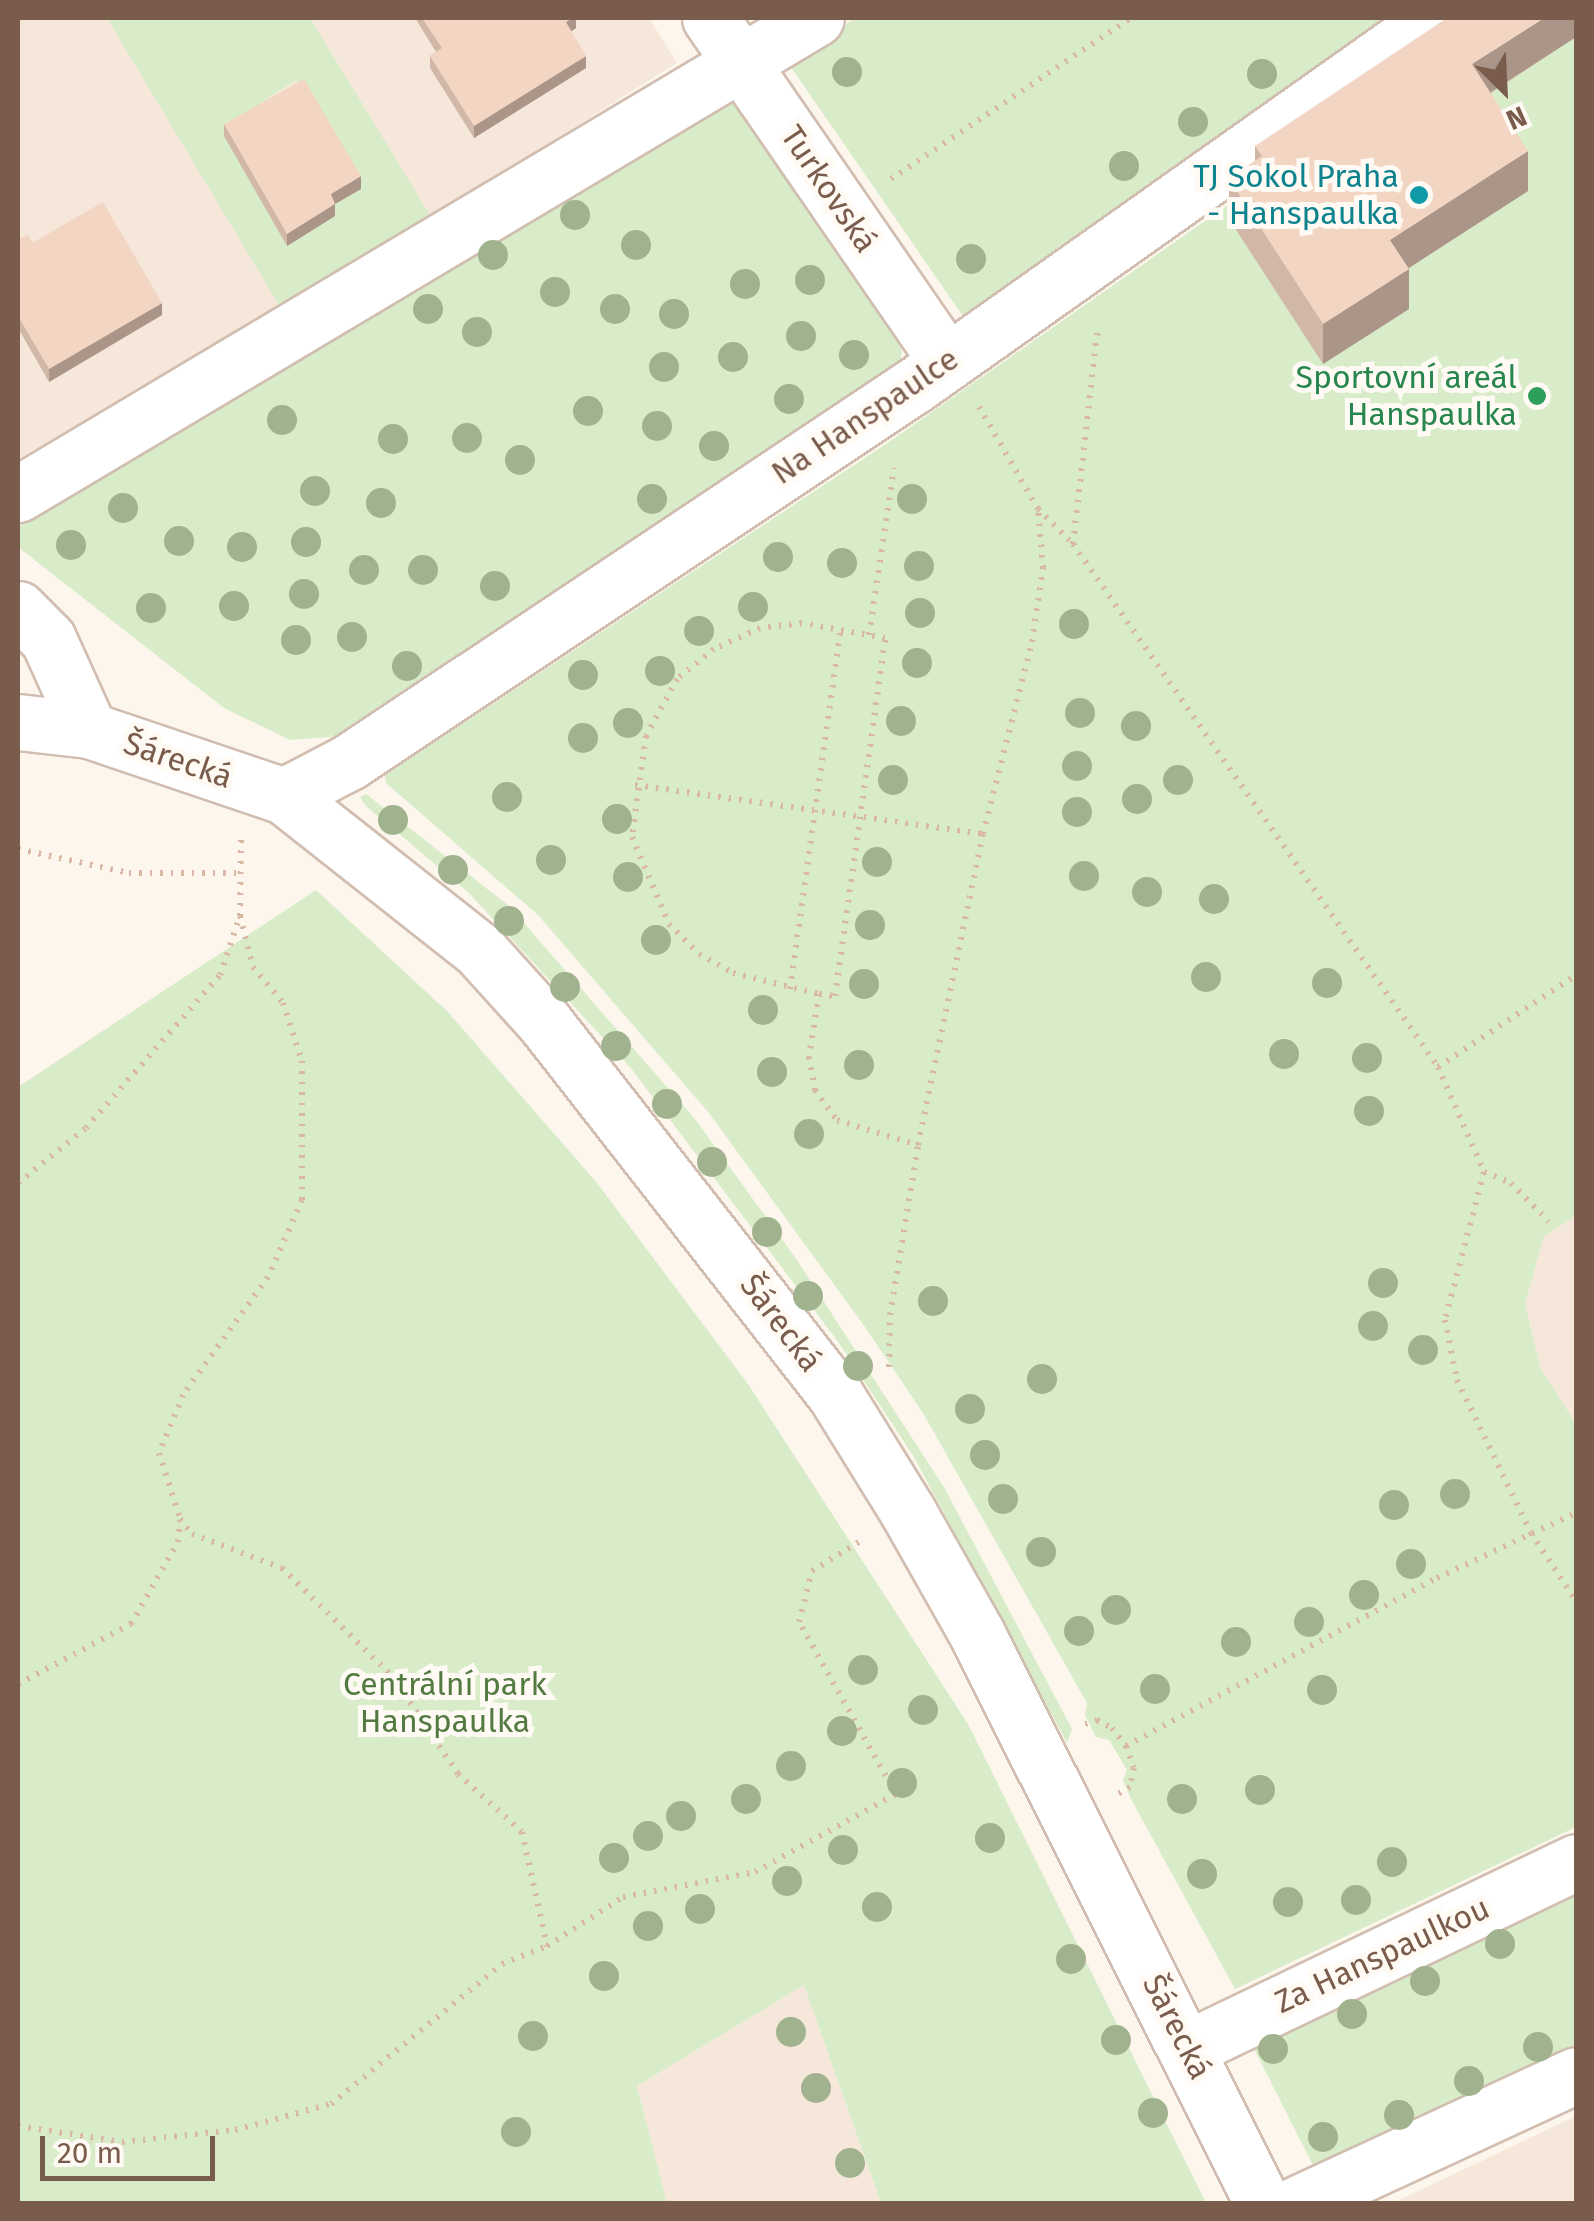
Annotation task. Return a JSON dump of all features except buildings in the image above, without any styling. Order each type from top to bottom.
[{"type":"street","name":"Turkovská","points":[[710,18],[947,360]]},
{"type":"street","points":[[18,494],[816,18]]},
{"type":"street","name":"Na Hanspaulce","points":[[263,810],[349,762],[947,360],[1434,18]]},
{"type":"street","points":[[18,608],[48,640],[89,730]]},
{"type":"street","name":"Šárecká","points":[[18,722],[89,730],[263,810],[480,951],[544,1023],[833,1391],[908,1512],[1188,2048],[1264,2204]]},
{"type":"street","name":"Za Hanspaulkou","points":[[1188,2048],[1576,1862]]},
{"type":"street","points":[[1297,2204],[1576,2075]]},
{"type":"path","points":[[886,182],[1131,18]]},
{"type":"path","points":[[1073,544],[1099,317]]},
{"type":"path","points":[[947,360],[1038,509],[1073,544],[1438,1066],[1484,1172],[1444,1320],[1457,1380],[1532,1534],[1576,1601]]},
{"type":"path","points":[[868,635],[894,464]]},
{"type":"path","points":[[888,1378],[890,1315],[918,1145],[983,834],[1032,642],[1043,568],[1038,509]]},
{"type":"path","points":[[760,628],[841,628],[884,638],[835,996],[790,989],[733,973],[699,954],[669,924],[632,837],[635,785],[646,736],[677,678],[714,649],[760,628]]},
{"type":"path","points":[[790,989],[841,628]]},
{"type":"path","points":[[635,785],[983,834]]},
{"type":"path","points":[[263,810],[238,873],[240,916],[253,968],[283,1003],[302,1062],[302,1200],[268,1277],[182,1394],[158,1453],[180,1519],[192,1534],[282,1568],[392,1676],[458,1774],[522,1832],[546,1946]]},
{"type":"path","points":[[18,849],[129,873],[238,873]]},
{"type":"path","points":[[18,1183],[86,1128],[220,975],[240,916]]},
{"type":"path","points":[[1438,1066],[1576,975]]},
{"type":"path","points":[[818,994],[809,1057],[816,1090],[837,1120],[918,1145]]},
{"type":"path","points":[[1484,1172],[1512,1183],[1548,1222]]},
{"type":"path","points":[[18,2126],[122,2142],[236,2130],[331,2104],[502,1964],[546,1946],[623,1897],[755,1872],[896,1794],[798,1622],[812,1571],[908,1512]]},
{"type":"path","points":[[1126,1746],[1576,1512]]},
{"type":"path","points":[[18,1684],[131,1624],[178,1542],[180,1519]]},
{"type":"path","points":[[1080,1726],[1097,1720],[1126,1746],[1134,1768],[1130,1787],[1117,1794]]},
{"type":"shaded area","points":[[18,18],[649,18],[677,63],[431,217],[18,459]]},
{"type":"shaded area","points":[[1576,1216],[1576,1424],[1540,1367],[1525,1304],[1544,1236]]},
{"type":"shaded area","points":[[804,1985],[881,2203],[667,2203],[637,2086]]},
{"type":"shaded area","points":[[1576,2116],[1576,2203],[1393,2203]]},
{"type":"green space","points":[[107,18],[310,18],[431,217],[280,307]],"holes":[[[297,80],[360,188],[331,206],[265,99]]]},
{"type":"green space","points":[[855,18],[1412,18],[967,322],[788,63]]},
{"type":"green space","points":[[1576,18],[1576,1216],[1544,1236],[1525,1304],[1540,1367],[1576,1424],[1576,1827],[1235,1989],[1131,1799],[1123,1780],[1127,1770],[1109,1740],[1096,1737],[1085,1715],[1087,1703],[923,1413],[865,1327],[709,1113],[538,915],[386,783],[385,775],[889,442],[1255,186]]},
{"type":"green space","points":[[725,101],[741,107],[902,339],[901,364],[342,736],[290,740],[224,708],[18,547],[20,518]]},
{"type":"green space","points":[[366,794],[509,906],[695,1119],[797,1260],[945,1489],[1072,1729],[1067,1743],[914,1457],[839,1343],[630,1067],[468,892],[366,806],[360,797]]},
{"type":"green space","name":"Centrální park Hanspaulka","points":[[316,890],[448,1012],[597,1183],[748,1384],[968,1724],[1206,2203],[881,2203],[804,1985],[637,2086],[667,2203],[18,2203],[18,1087]]},
{"type":"green space","points":[[1576,1885],[1576,2056],[1319,2177],[1249,2039]]},
{"type":"place","name":"TJ Sokol Praha - Hanspaulka","points":[[1419,195]]},
{"type":"place","name":"Sportovní areál Hanspaulka","points":[[1537,396]]}]
